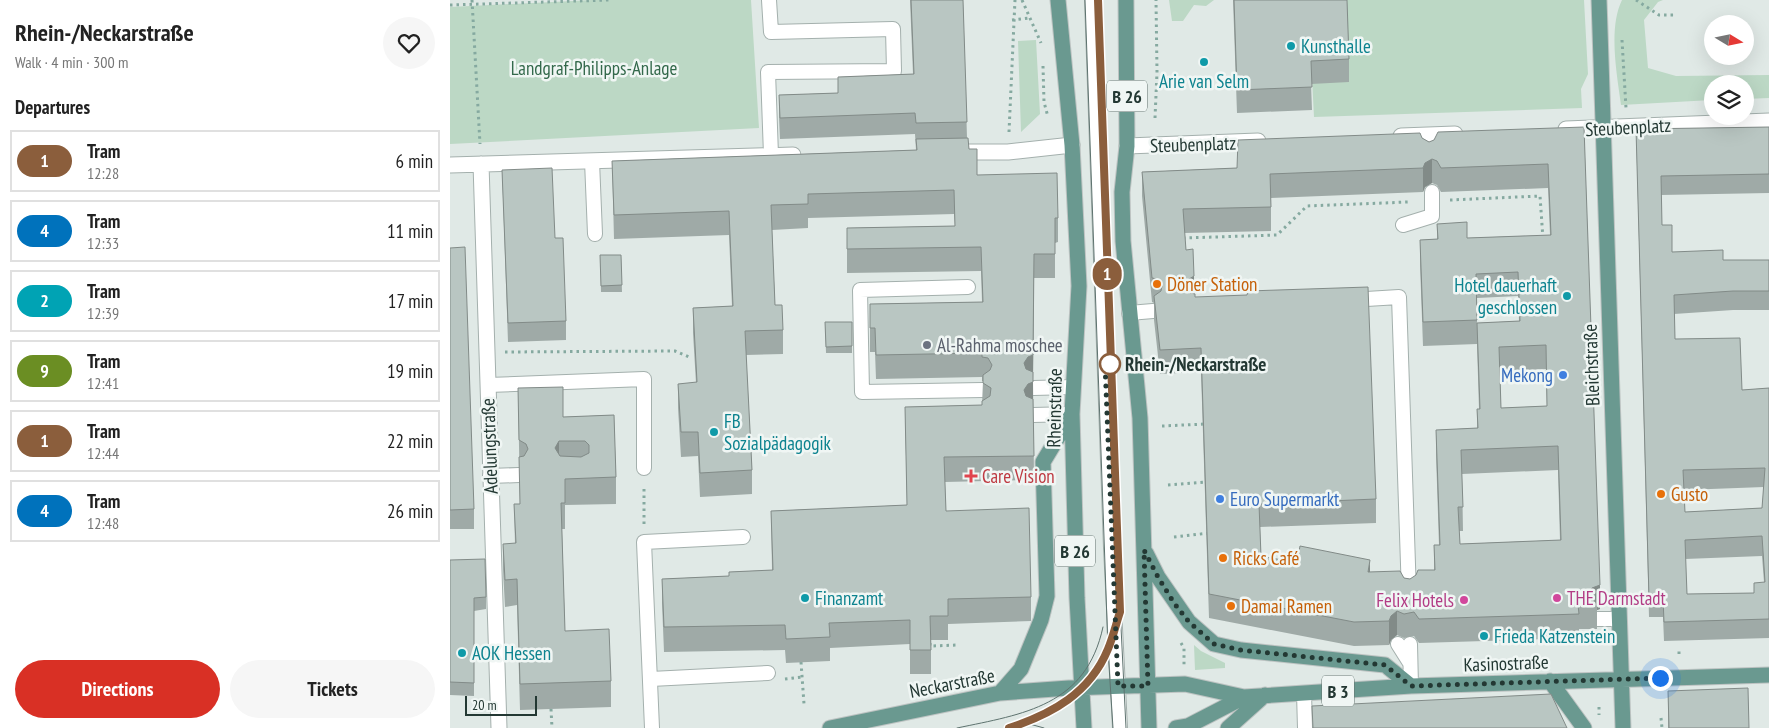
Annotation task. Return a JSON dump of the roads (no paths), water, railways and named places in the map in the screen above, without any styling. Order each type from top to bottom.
[{"type":"main road","name":"Rheinstraße","points":[[1058,0],[1072,145],[1079,286],[1072,414],[1077,598],[1084,728]]},
{"type":"main road","name":"B 26","points":[[1126,0],[1127,146],[1122,192],[1123,231],[1140,418],[1148,686]]},
{"type":"main road","name":"Bleichstraße","points":[[1598,0],[1604,128],[1623,728]]},
{"type":"main road","points":[[1000,693],[1020,669],[1041,620],[1047,596],[1044,462],[1072,414]]},
{"type":"main road","points":[[1144,550],[1174,603],[1189,622],[1214,644],[1241,650],[1385,665],[1411,686]]},
{"type":"main road","name":"Kasinostraße","points":[[1148,686],[1186,684],[1244,696],[1411,686],[1769,675]]},
{"type":"main road","points":[[1550,681],[1584,728]]},
{"type":"main road","name":"B 3","points":[[1082,688],[1148,686]]},
{"type":"main road","points":[[1148,686],[1149,728]]},
{"type":"main road","name":"Neckarstraße","points":[[830,728],[1000,693],[1082,688]]},
{"type":"main road","points":[[1228,728],[1265,695]]},
{"type":"main road","name":"Kasinostraße","points":[[1176,728],[1188,726],[1244,696]]},
{"type":"street","name":"Steubenplatz","points":[[1547,130],[1769,122]]},
{"type":"street","points":[[1388,136],[1428,142],[1467,133]]},
{"type":"street","name":"Steubenplatz","points":[[1127,146],[1268,141]]},
{"type":"street","points":[[939,153],[1008,152],[1072,145]]},
{"type":"street","points":[[450,165],[810,155]]},
{"type":"street","name":"Adelungstraße","points":[[481,164],[499,728]]},
{"type":"lane","points":[[769,0],[771,32],[893,29],[894,71],[768,72],[770,155]]},
{"type":"lane","points":[[1092,0],[1120,728]]},
{"type":"lane","points":[[592,160],[595,234]]},
{"type":"lane","points":[[1403,225],[1432,216],[1432,196]]},
{"type":"lane","points":[[968,287],[860,290],[862,392],[983,390]]},
{"type":"lane","points":[[1340,300],[1399,297],[1409,594]]},
{"type":"lane","points":[[1129,313],[1153,311]]},
{"type":"lane","points":[[488,385],[644,379],[644,468]]},
{"type":"lane","points":[[1033,388],[1073,387]]},
{"type":"lane","points":[[1033,415],[1072,414]]},
{"type":"lane","points":[[490,476],[519,475]]},
{"type":"lane","points":[[652,728],[644,542],[743,537]]},
{"type":"lane","points":[[476,563],[493,562]]},
{"type":"lane","points":[[1597,619],[1619,619]]},
{"type":"lane","points":[[1404,644],[1410,663],[1411,686]]},
{"type":"lane","points":[[651,679],[768,673]]},
{"type":"lane","points":[[1304,693],[1305,728]]},
{"type":"tram line","points":[[1085,0],[1108,650],[1113,728]]},
{"type":"tram line","points":[[1098,0],[1126,728]]},
{"type":"tram line","name":"1","points":[[1009,728],[1038,719],[1067,702],[1082,688],[1096,673],[1108,650],[1120,612],[1098,0]]},
{"type":"tram line","points":[[957,728],[1028,711],[1049,702],[1067,690],[1082,674],[1095,653],[1103,627]]},
{"type":"tram line","points":[[1009,728],[1041,716],[1068,700],[1089,679],[1108,651]]},
{"type":"tram line","points":[[1026,723],[1044,728]]},
{"type":"place","name":"Kunsthalle","points":[[1291,46]]},
{"type":"place","name":"Arie van Selm","points":[[1204,62]]},
{"type":"place","name":"Döner Station","points":[[1157,284]]},
{"type":"place","name":"Hotel dauerhaft geschlossen","points":[[1567,296]]},
{"type":"place","name":"Al-Rahma moschee","points":[[927,345]]},
{"type":"place","name":"Rhein-/Neckarstraße","points":[[1110,364]]},
{"type":"place","name":"Mekong","points":[[1563,375]]},
{"type":"place","name":"FB Sozialpädagogik","points":[[714,432]]},
{"type":"place","name":"Care Vision","points":[[971,476]]},
{"type":"place","name":"Gusto","points":[[1661,494]]},
{"type":"place","name":"Euro Supermarkt","points":[[1220,499]]},
{"type":"place","name":"Ricks Café","points":[[1223,558]]},
{"type":"place","name":"Finanzamt","points":[[805,598]]},
{"type":"place","name":"THE Darmstadt","points":[[1557,598]]},
{"type":"place","name":"Felix Hotels","points":[[1464,600]]},
{"type":"place","name":"Damai Ramen","points":[[1231,606]]},
{"type":"place","name":"Frieda Katzenstein","points":[[1484,636]]},
{"type":"place","name":"AOK Hessen","points":[[462,653]]},
{"type":"park label","name":"Landgraf-Philipps-Anlage","points":[[594,68]]}]
